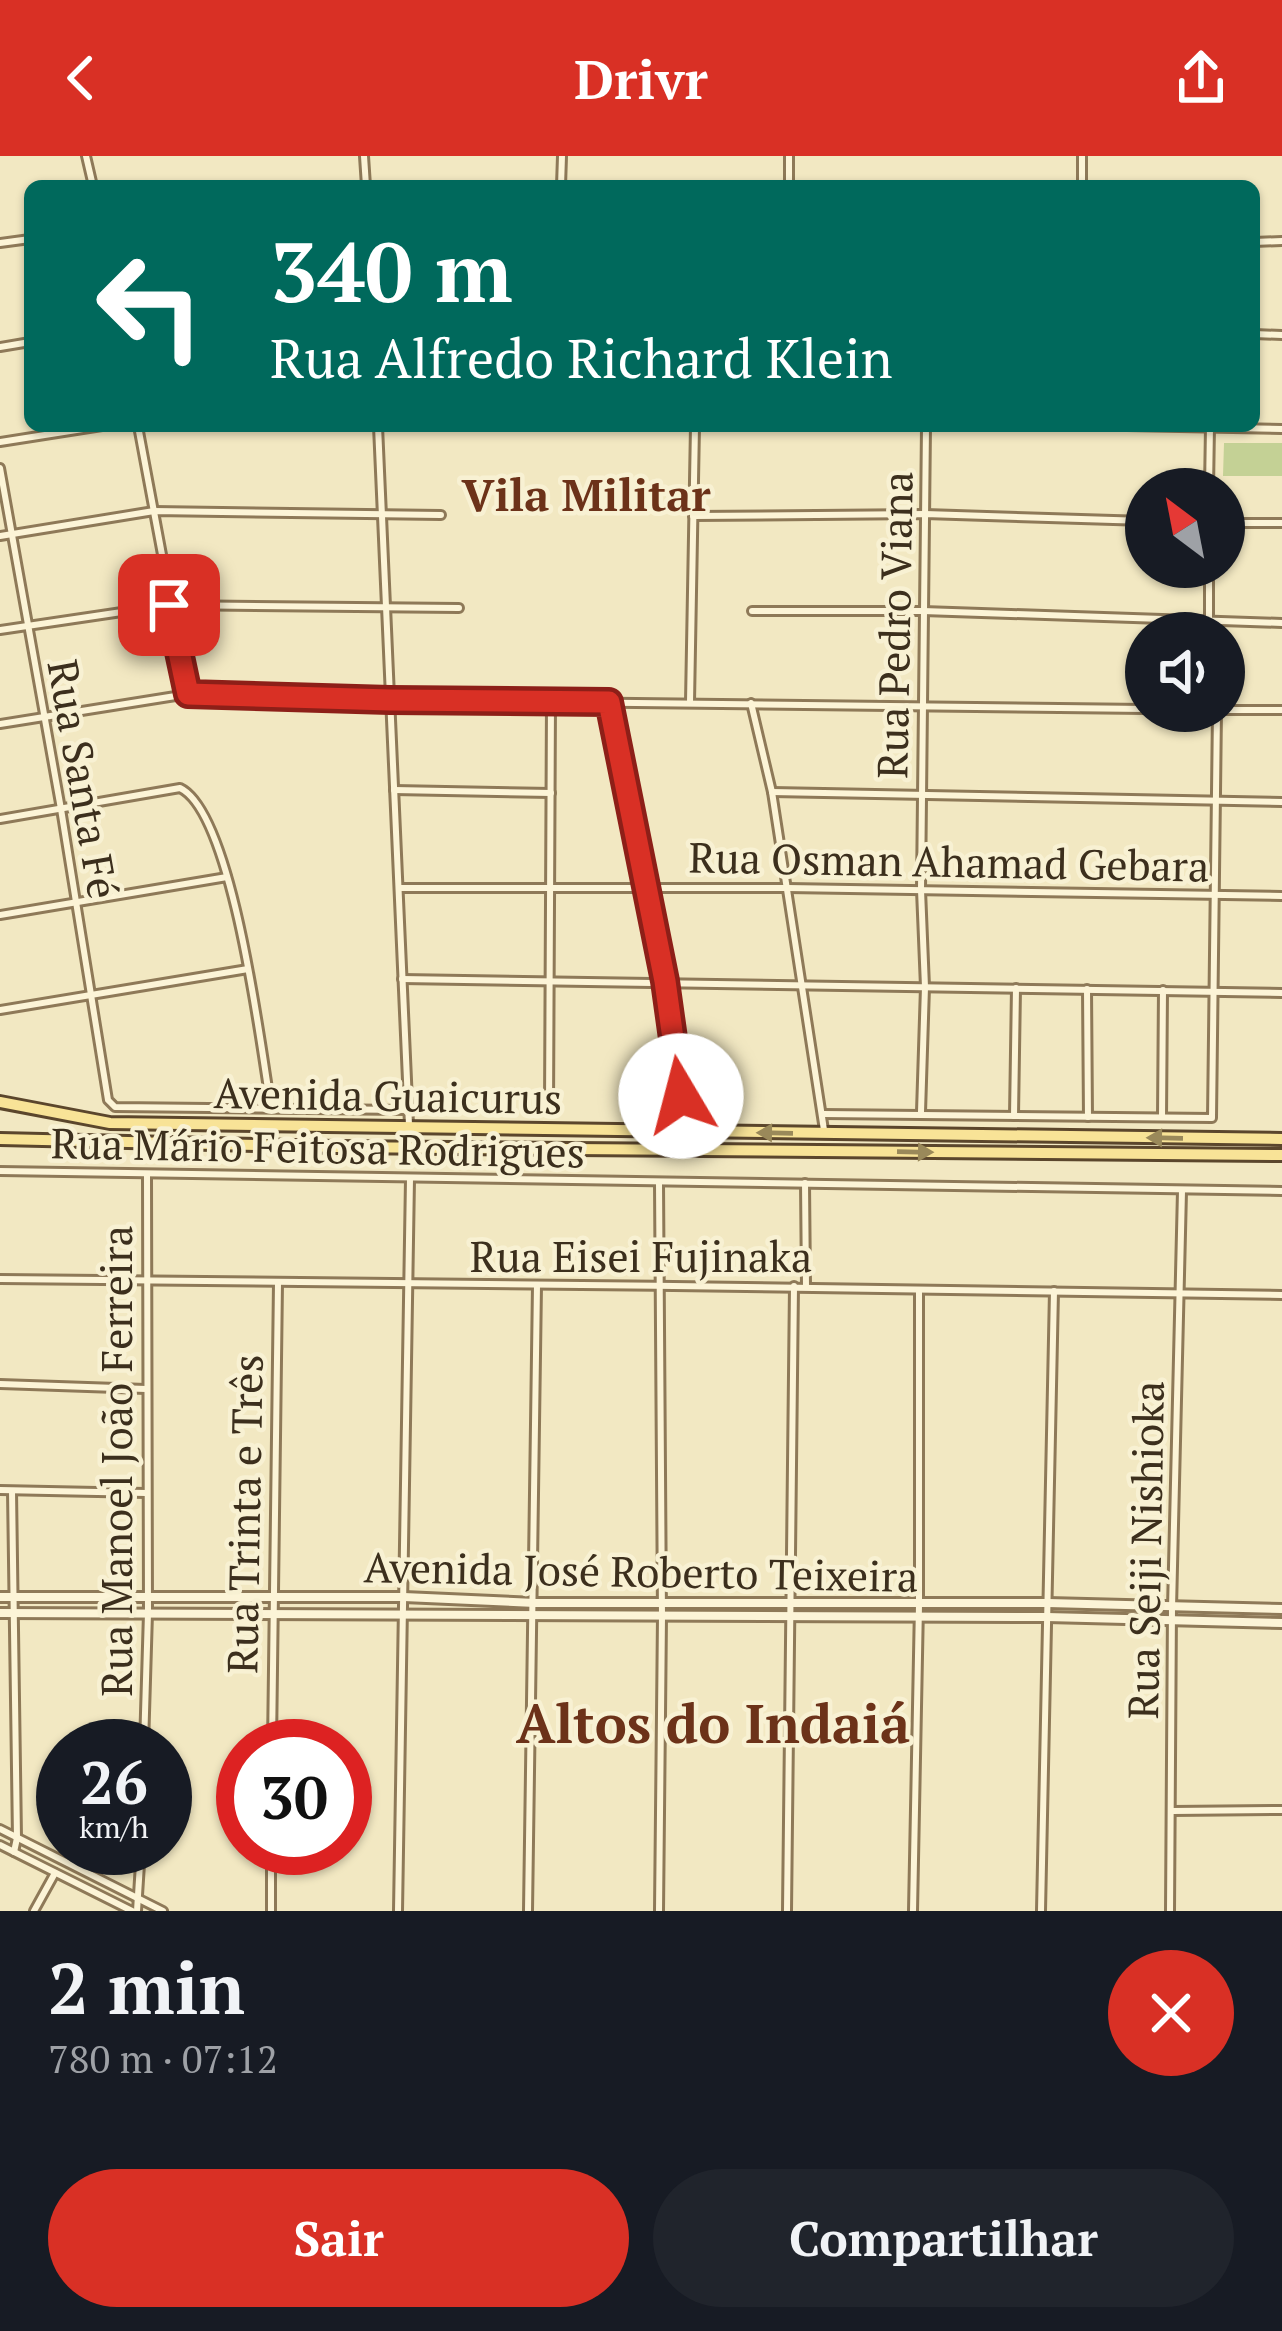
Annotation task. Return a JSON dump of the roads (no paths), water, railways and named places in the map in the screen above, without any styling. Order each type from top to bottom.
[{"type":"main road","name":"Avenida Guaicurus","points":[[0,1102],[110,1124],[1282,1139]]},
{"type":"main road","name":"Avenida Guaicurus","points":[[0,1138],[358,1147],[1282,1155]]},
{"type":"street","points":[[0,442],[64,432]]},
{"type":"street","points":[[139,432],[188,694]]},
{"type":"street","points":[[378,432],[409,1128]]},
{"type":"street","points":[[690,702],[694,432]]},
{"type":"street","name":"Rua Pedro Viana","points":[[921,1112],[926,432]]},
{"type":"street","points":[[1209,468],[1210,432]]},
{"type":"street","name":"Rua Santa Fé","points":[[0,468],[108,1100],[115,1107],[272,1108]]},
{"type":"street","points":[[0,536],[154,511],[441,514]]},
{"type":"street","points":[[693,516],[925,514],[1125,520]]},
{"type":"street","points":[[1245,523],[1282,523]]},
{"type":"street","points":[[0,630],[169,605],[459,608]]},
{"type":"street","points":[[752,611],[923,610],[1125,618]]},
{"type":"street","points":[[1245,622],[1282,623]]},
{"type":"street","points":[[0,724],[188,694],[1125,709]]},
{"type":"street","points":[[549,1107],[551,701]]},
{"type":"street","points":[[609,702],[665,981],[681,1096]]},
{"type":"street","points":[[751,703],[772,792],[825,1134]]},
{"type":"street","points":[[1245,711],[1282,710]]},
{"type":"street","points":[[823,1114],[1212,1118],[1220,732]]},
{"type":"street","points":[[0,819],[180,788],[197,800],[227,877],[272,1108],[409,1110]]},
{"type":"street","points":[[394,790],[551,793]]},
{"type":"street","points":[[772,792],[1282,802]]},
{"type":"street","points":[[0,915],[227,877]]},
{"type":"street","name":"Rua Osman Ahamad Gebara","points":[[399,888],[1282,896]]},
{"type":"street","points":[[0,1010],[248,969]]},
{"type":"street","points":[[402,979],[1282,992]]},
{"type":"street","points":[[1014,1117],[1016,988]]},
{"type":"street","points":[[1087,989],[1088,1117]]},
{"type":"street","points":[[1162,1117],[1163,990]]},
{"type":"street","name":"Rua Mário Feitosa Rodrigues","points":[[0,1171],[1282,1191]]},
{"type":"street","name":"Rua Manoel João Ferreira","points":[[145,1719],[147,1176]]},
{"type":"street","points":[[398,1911],[410,1179]]},
{"type":"street","points":[[658,1911],[659,1183]]},
{"type":"street","points":[[805,1183],[806,1286]]},
{"type":"street","name":"Rua Seiji Nishioka","points":[[1170,1911],[1182,1191]]},
{"type":"street","name":"Rua Eisei Fujinaka","points":[[0,1279],[1282,1294]]},
{"type":"street","name":"Rua Trinta e Três","points":[[272,1719],[278,1283]]},
{"type":"street","points":[[528,1911],[537,1285]]},
{"type":"street","points":[[787,1911],[794,1286]]},
{"type":"street","points":[[913,1911],[920,1604],[919,1290]]},
{"type":"street","points":[[1041,1911],[1054,1290]]},
{"type":"street","points":[[0,1384],[147,1389]]},
{"type":"street","points":[[0,1490],[148,1493]]},
{"type":"street","points":[[12,1491],[14,1852]]},
{"type":"street","name":"Avenida José Roberto Teixeira","points":[[0,1597],[404,1598],[662,1616],[1282,1623]]},
{"type":"street","name":"Avenida José Roberto Teixeira","points":[[0,1612],[402,1613],[662,1602],[1282,1609]]},
{"type":"street","points":[[1172,1811],[1282,1810]]},
{"type":"street","points":[[0,1829],[163,1911]]},
{"type":"street","points":[[0,1845],[36,1863]]},
{"type":"street","points":[[34,1911],[54,1875]]},
{"type":"street","points":[[59,1875],[135,1911],[140,1875]]},
{"type":"street","points":[[271,1875],[271,1911]]},
{"type":"district","name":"Vila Militar","points":[[586,494]]},
{"type":"district","name":"Altos do Indaiá","points":[[713,1722]]}]
